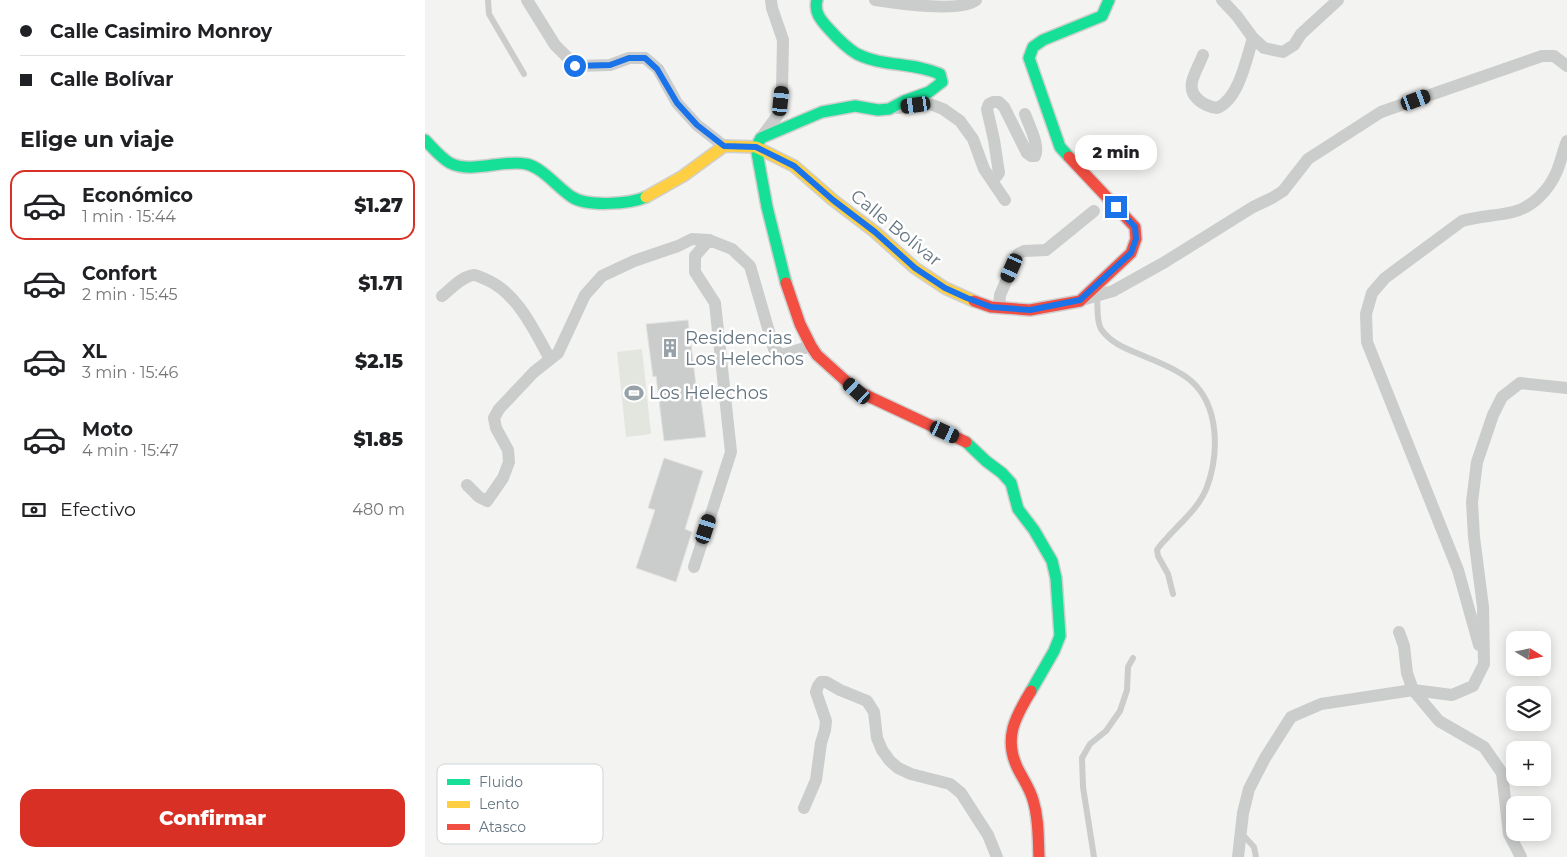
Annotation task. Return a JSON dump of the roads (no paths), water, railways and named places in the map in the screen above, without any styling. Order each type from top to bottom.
[{"type":"street","points":[[425,140],[452,164],[475,167],[511,162],[528,164],[544,174],[573,198],[584,203],[627,202],[644,198],[683,176],[724,146],[697,125],[677,103],[657,69],[645,58],[629,58],[610,65],[575,66],[555,45],[527,0]]},
{"type":"street","points":[[771,0],[783,40],[782,90],[780,112],[758,143],[767,207],[786,282],[800,324],[811,346],[817,355],[857,391],[965,440],[986,461],[1002,472],[1011,483],[1018,509],[1035,530],[1052,561],[1056,578],[1060,636],[1054,651],[1017,714],[1010,741],[1017,767],[1033,798],[1038,818],[1039,857]]},
{"type":"street","points":[[817,0],[815,9],[818,17],[843,45],[863,57],[878,62],[930,69],[940,74],[942,82],[938,86],[929,92],[889,109]]},
{"type":"street","points":[[875,0],[951,7],[972,4],[976,0]]},
{"type":"street","points":[[1080,300],[1131,253],[1136,239],[1135,227],[1060,146],[1029,58],[1033,47],[1043,40],[1102,16],[1109,0]]},
{"type":"street","points":[[1222,0],[1263,48],[1283,52],[1294,45],[1301,34],[1338,0]]},
{"type":"street","points":[[1203,55],[1192,81],[1192,88],[1194,94],[1203,104],[1217,108],[1224,104],[1235,91],[1253,38]]},
{"type":"street","points":[[1080,300],[1113,291],[1272,198],[1283,191],[1307,159],[1381,112],[1542,56],[1554,56],[1567,66]]},
{"type":"street","points":[[990,177],[996,177],[999,173],[987,109],[989,104],[999,102],[1004,107],[1027,153],[1035,156],[1037,152],[1036,145],[1025,114]]},
{"type":"street","points":[[758,143],[805,118],[829,111],[855,106],[877,110],[930,104],[943,109],[960,121],[973,139],[984,169],[1005,200]]},
{"type":"street","points":[[1484,664],[1458,570],[1367,342],[1366,314],[1372,293],[1385,278],[1463,222],[1475,217],[1514,212],[1532,204],[1547,190],[1557,171],[1567,141]]},
{"type":"street","name":"Calle Bolívar","points":[[724,146],[758,143],[794,166],[833,200],[875,232],[915,268],[945,288],[967,298],[991,307],[1030,310],[1080,300]]},
{"type":"street","points":[[999,308],[999,295],[1018,254],[1024,251],[1046,250],[1094,211]]},
{"type":"street","points":[[467,485],[479,497],[487,501],[493,495],[503,478],[509,462],[508,450],[496,428],[494,418],[499,409],[534,372],[558,353],[585,296],[602,276],[634,261],[678,246],[692,239],[709,240],[732,249],[750,266],[774,350],[782,355],[811,346]]},
{"type":"street","points":[[694,567],[731,452],[715,303],[695,272],[695,256],[709,240]]},
{"type":"street","points":[[442,296],[463,279],[475,275],[491,282],[507,292],[519,307],[550,359]]},
{"type":"street","points":[[1238,857],[1249,789],[1265,758],[1291,717],[1321,704],[1413,690],[1452,695],[1473,686],[1484,664],[1483,607],[1474,537],[1472,502],[1477,462],[1493,415],[1502,397],[1520,383],[1567,388]]},
{"type":"street","points":[[1399,632],[1404,646],[1407,672],[1413,690],[1439,721],[1484,747],[1502,773],[1509,834],[1521,857]]},
{"type":"street","points":[[804,808],[816,780],[826,721],[816,692],[821,682],[827,682],[840,690],[867,701],[874,712],[877,738],[882,750],[898,768],[911,774],[950,784],[961,793],[988,835],[997,857]]},
{"type":"lane","points":[[489,0],[489,14],[525,74]]},
{"type":"lane","points":[[1097,295],[1098,318],[1101,328],[1108,337],[1119,345],[1161,363],[1190,380],[1200,392],[1213,420],[1215,448],[1207,487],[1197,505],[1157,550],[1158,556],[1168,574],[1173,594]]},
{"type":"lane","points":[[1094,857],[1083,787],[1082,758],[1090,744],[1106,730],[1120,711],[1127,690],[1128,667],[1133,658]]},
{"type":"lane","points":[[1241,832],[1254,846],[1256,857]]},
{"type":"place","name":"Residencias Los Helechos","points":[[670,348]]},
{"type":"place","name":"Los Helechos","points":[[634,393]]}]
